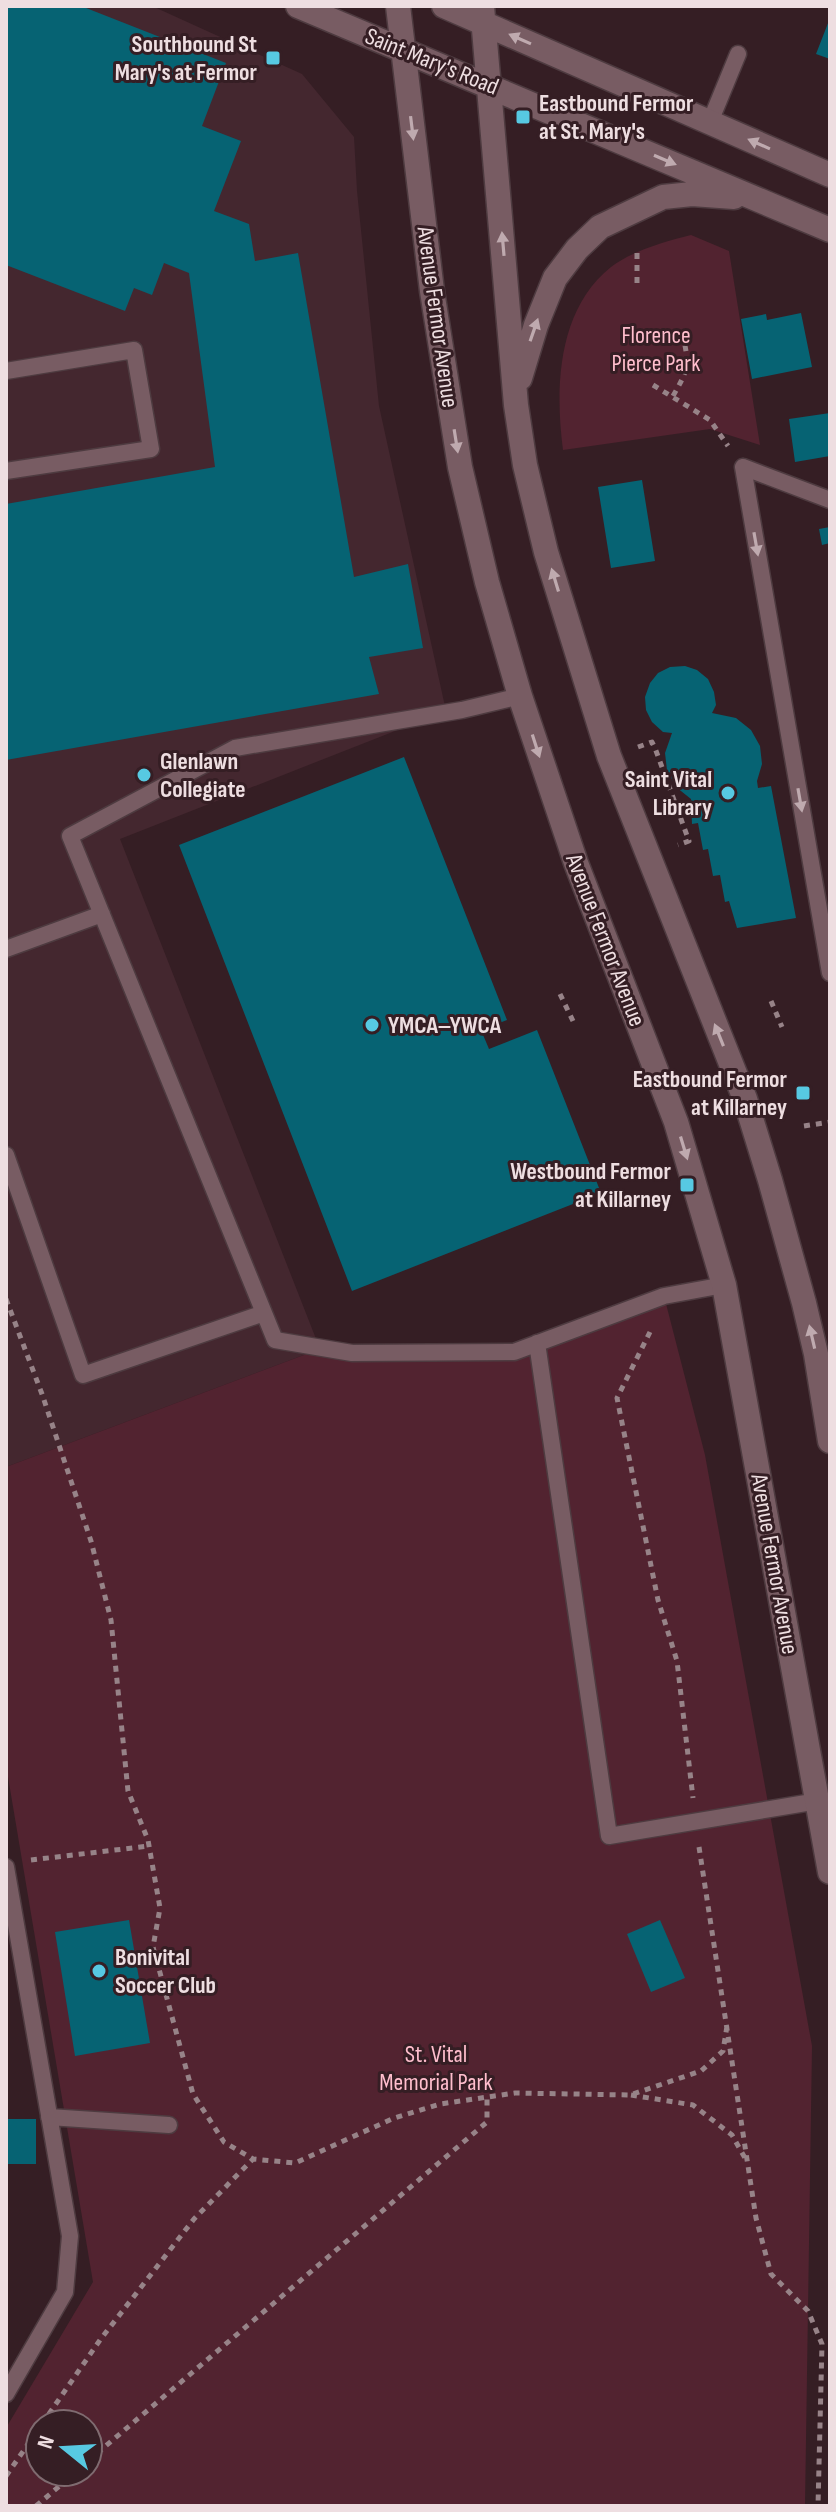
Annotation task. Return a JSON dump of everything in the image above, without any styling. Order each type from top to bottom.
[{"type":"main road","name":"Saint Mary's Road","points":[[298,6],[830,230]]},
{"type":"main road","name":"Avenue Fermor Avenue","points":[[398,6],[432,291],[460,467],[487,582],[520,696],[576,863],[676,1122],[724,1285],[830,1872]]},
{"type":"main road","points":[[444,6],[482,14],[830,175]]},
{"type":"main road","points":[[482,14],[516,405],[525,465],[546,552],[609,756],[745,1099],[804,1303],[830,1441]]},
{"type":"main road","points":[[516,405],[521,371],[555,278],[577,249],[600,227],[663,197],[720,195],[764,202]]},
{"type":"lane","points":[[710,122],[738,54]]},
{"type":"lane","points":[[6,371],[134,350],[151,449],[6,471]]},
{"type":"lane","points":[[743,467],[830,500]]},
{"type":"lane","points":[[743,467],[830,973]]},
{"type":"lane","points":[[520,696],[462,710],[235,748],[70,836],[275,1340],[352,1353],[514,1352],[664,1296],[724,1285]]},
{"type":"lane","points":[[6,949],[102,914]]},
{"type":"lane","points":[[6,1155],[83,1375],[264,1313]]},
{"type":"lane","points":[[537,1343],[609,1836],[818,1801]]},
{"type":"lane","points":[[6,2394],[65,2292],[70,2236],[49,2117],[14,1864]]},
{"type":"lane","points":[[49,2117],[169,2125]]},
{"type":"path","points":[[637,249],[637,283]]},
{"type":"path","points":[[673,396],[689,362],[684,341]]},
{"type":"path","points":[[653,385],[710,420],[743,467]]},
{"type":"path","points":[[638,747],[652,742],[663,761],[689,841],[674,847]]},
{"type":"path","points":[[560,994],[573,1021]]},
{"type":"path","points":[[771,1001],[782,1027]]},
{"type":"path","points":[[804,1126],[830,1122]]},
{"type":"path","points":[[664,1296],[654,1324],[617,1398],[658,1600],[677,1661],[695,1822],[756,2218],[771,2274],[808,2311],[822,2344],[818,2506]]},
{"type":"path","points":[[6,1299],[42,1394],[91,1541],[111,1620],[128,1791],[149,1846],[160,1908],[153,1947],[193,2094],[224,2142],[253,2159],[295,2163],[394,2118],[440,2104],[515,2093],[630,2095],[693,2105],[732,2135],[748,2161]]},
{"type":"path","points":[[14,1864],[149,1846]]},
{"type":"path","points":[[630,2095],[701,2071],[723,2051],[727,2026]]},
{"type":"path","points":[[104,2447],[487,2122],[487,2096]]},
{"type":"path","points":[[53,2408],[100,2340],[194,2219],[253,2159]]},
{"type":"path","points":[[6,2476],[24,2450]]},
{"type":"path","points":[[36,2506],[57,2488]]},
{"type":"shaded area","name":"Glenlawn Collegiate","points":[[6,6],[152,6],[302,74],[354,137],[379,406],[446,711],[120,839],[320,1349],[6,1467]]},
{"type":"green space","name":"Florence Pierce Park","points":[[691,235],[729,251],[760,445],[710,429],[563,450],[560,377],[570,328],[580,305],[593,285],[620,261],[650,247]]},
{"type":"green space","name":"St. Vital Memorial Park","points":[[664,1296],[705,1455],[812,2046],[805,2506],[6,2506],[6,2428],[93,2282],[6,1765],[6,1467],[320,1349],[514,1352]]},
{"type":"building","points":[[6,6],[81,6],[226,63],[202,126],[241,141],[214,211],[249,224],[255,261],[298,253],[354,577],[408,564],[423,648],[369,657],[379,694],[6,760],[6,504],[215,467],[189,273],[164,263],[152,295],[134,288],[125,311],[6,265]]},
{"type":"building","points":[[830,18],[830,59],[816,54]]},
{"type":"building","points":[[801,313],[812,367],[752,379],[741,319],[766,314],[767,320]]},
{"type":"building","points":[[830,413],[830,456],[795,462],[789,419]]},
{"type":"building","points":[[642,480],[655,561],[611,568],[598,487]]},
{"type":"building","points":[[830,527],[830,543],[822,545],[819,529]]},
{"type":"building","name":"Saint Vital Library","points":[[685,666],[697,670],[708,679],[716,705],[712,713],[736,718],[751,730],[760,746],[762,764],[758,788],[771,786],[796,918],[737,928],[729,901],[725,902],[720,875],[713,876],[708,849],[703,850],[698,823],[692,824],[691,799],[676,787],[667,770],[665,753],[672,733],[663,732],[652,722],[646,710],[645,697],[658,673],[670,667]]},
{"type":"building","name":"YMCA–YWCA","points":[[404,757],[507,1020],[481,1030],[489,1049],[537,1030],[601,1193],[352,1291],[179,845]]},
{"type":"building","name":"Bonivital Soccer Club","points":[[129,1920],[150,2043],[75,2056],[55,1932]]},
{"type":"building","points":[[660,1920],[685,1978],[651,1992],[627,1934]]},
{"type":"building","points":[[6,2119],[36,2119],[36,2164],[6,2164]]},
{"type":"place","name":"Southbound St Mary's at Fermor","points":[[273,58]]},
{"type":"place","name":"Eastbound Fermor at St. Mary's","points":[[523,117]]},
{"type":"place","name":"Glenlawn Collegiate","points":[[144,775]]},
{"type":"place","name":"Saint Vital Library","points":[[728,793]]},
{"type":"place","name":"YMCA–YWCA","points":[[372,1025]]},
{"type":"place","name":"Eastbound Fermor at Killarney","points":[[803,1093]]},
{"type":"place","name":"Westbound Fermor at Killarney","points":[[687,1185]]},
{"type":"place","name":"Bonivital Soccer Club","points":[[99,1971]]}]
